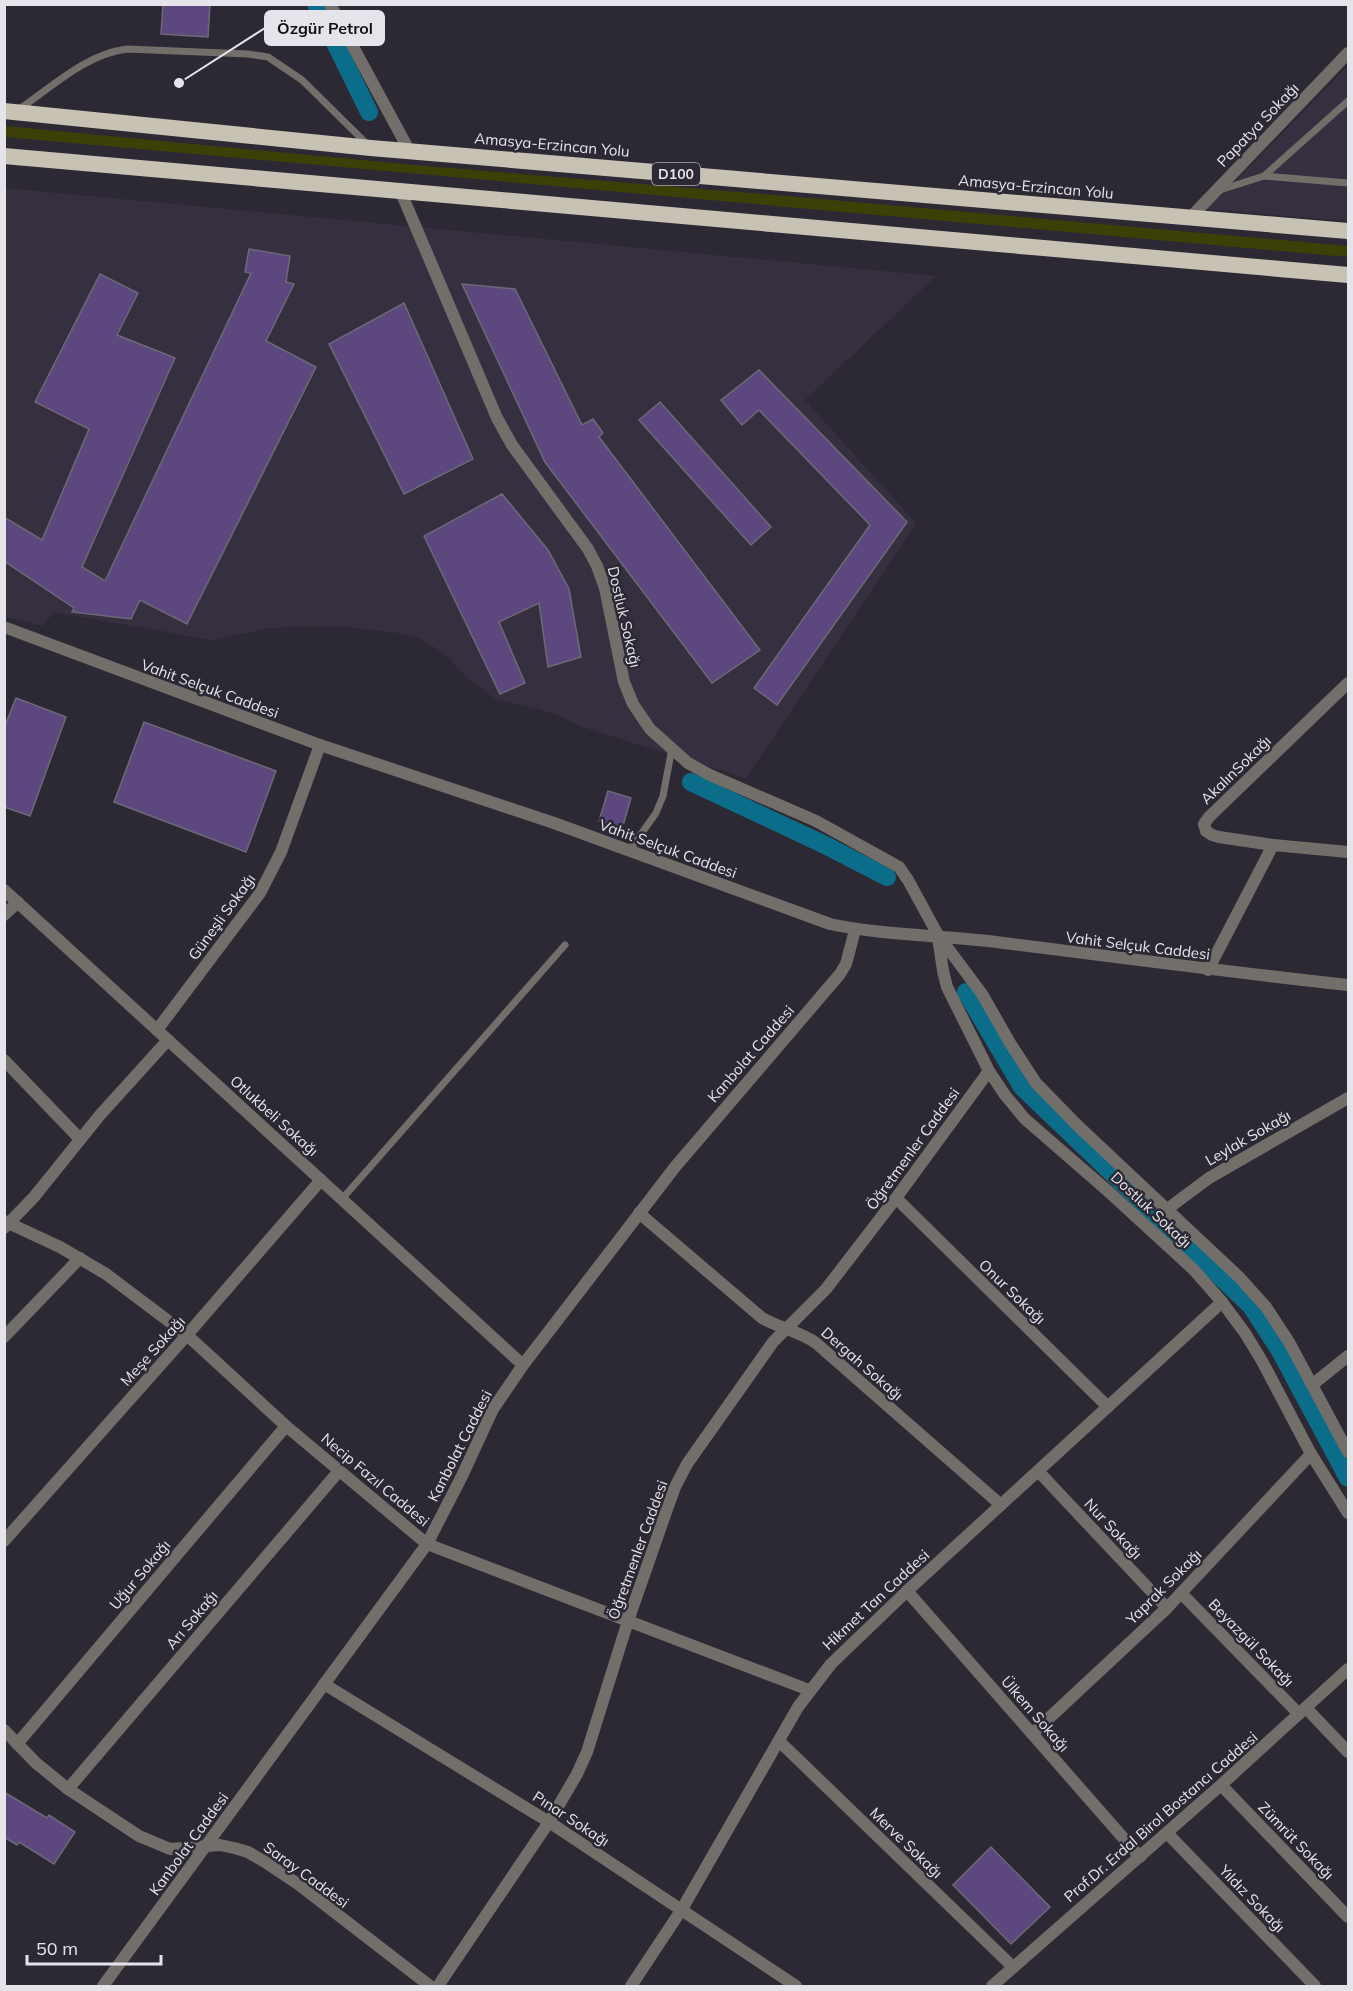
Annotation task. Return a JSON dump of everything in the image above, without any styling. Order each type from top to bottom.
[{"type":"highway","name":"Amasya-Erzincan Yolu","points":[[10,111],[410,152],[1348,231]]},
{"type":"highway","points":[[4,156],[1348,275]]},
{"type":"street","points":[[330,4],[410,152]]},
{"type":"street","name":"Papatya Sokağı","points":[[1190,218],[1348,53]]},
{"type":"street","name":"Dostluk Sokağı","points":[[400,190],[497,418],[513,445],[588,549],[597,566],[605,588],[624,682],[633,704],[650,729],[688,763],[710,775],[816,821],[899,867],[938,935],[982,994],[1014,1051],[1036,1083],[1057,1106],[1239,1277],[1266,1307],[1289,1342],[1348,1452]]},
{"type":"street","name":"Vahit Selçuk Caddesi","points":[[4,627],[320,746],[554,823],[830,924],[855,930],[938,935],[1208,970],[1348,985]]},
{"type":"street","name":"AkalınSokağı","points":[[1348,682],[1204,824],[1206,831],[1212,836],[1273,845],[1348,852]]},
{"type":"street","name":"Güneşli Sokağı","points":[[157,1030],[260,893],[271,875],[320,746]]},
{"type":"street","points":[[1208,970],[1273,845]]},
{"type":"street","name":"Otlukbeli Sokağı","points":[[4,890],[523,1365]]},
{"type":"street","points":[[4,915],[18,902]]},
{"type":"street","name":"Kanbolat Caddesi","points":[[103,1986],[427,1544],[493,1409],[523,1365],[712,1122],[840,974],[846,964],[855,930]]},
{"type":"street","name":"Dostluk Sokağı","points":[[938,935],[947,987],[989,1071],[1005,1095],[1025,1119],[1194,1270],[1222,1302],[1262,1361],[1311,1454],[1348,1513]]},
{"type":"street","points":[[6,1225],[34,1197],[80,1138],[168,1040]]},
{"type":"street","points":[[4,1060],[80,1138]]},
{"type":"street","name":"Öğretmenler Caddesi","points":[[438,1986],[549,1822],[577,1774],[587,1752],[628,1621],[666,1512],[687,1464],[773,1342],[826,1289],[989,1071]]},
{"type":"street","name":"Leylak Sokağı","points":[[1166,1210],[1209,1178],[1348,1098]]},
{"type":"street","name":"Meşe Sokağı","points":[[4,1540],[187,1335],[321,1180]]},
{"type":"street","name":"Onur Sokağı","points":[[896,1198],[1108,1407]]},
{"type":"street","name":"Dergah Sokağı","points":[[639,1214],[746,1306],[774,1325],[807,1337],[816,1343],[1001,1505]]},
{"type":"street","name":"Necip Fazıl Caddesi","points":[[6,1225],[80,1258],[106,1274],[187,1335],[286,1426],[427,1544],[808,1690]]},
{"type":"street","points":[[4,1337],[80,1258]]},
{"type":"street","name":"Hikmet Tan Caddesi","points":[[631,1986],[682,1909],[808,1690],[831,1664],[907,1591],[1222,1302]]},
{"type":"street","points":[[1312,1385],[1348,1356]]},
{"type":"street","name":"Uğur Sokağı","points":[[17,1744],[286,1426]]},
{"type":"street","name":"Yaprak Sokağı","points":[[1032,1734],[1167,1608],[1311,1454]]},
{"type":"street","name":"Arı Sokağı","points":[[68,1789],[339,1471]]},
{"type":"street","name":"Nur Sokağı","points":[[1038,1471],[1167,1608]]},
{"type":"street","name":"Ülkem Sokağı","points":[[907,1591],[1140,1857]]},
{"type":"street","name":"Beyazgül Sokağı","points":[[1181,1593],[1302,1711],[1348,1752]]},
{"type":"street","name":"Prof.Dr. Erdal Birol Bostancı Caddesi","points":[[993,1986],[1221,1785],[1348,1669]]},
{"type":"street","name":"Pınar Sokağı","points":[[324,1684],[549,1822],[796,1986]]},
{"type":"street","name":"Saray Caddesi","points":[[4,1730],[36,1763],[68,1789],[139,1836],[170,1849],[206,1846],[234,1848],[248,1852],[266,1862],[430,1986]]},
{"type":"street","name":"Merve Sokağı","points":[[778,1741],[1013,1967]]},
{"type":"street","name":"Zümrüt Sokağı","points":[[1221,1785],[1348,1917]]},
{"type":"street","name":"Yıldız Sokağı","points":[[1167,1833],[1315,1986]]},
{"type":"lane","points":[[10,111],[92,59],[109,51],[127,49],[248,54],[268,57],[302,80],[371,148]]},
{"type":"lane","points":[[1264,176],[1348,101]]},
{"type":"lane","points":[[1214,192],[1264,176],[1348,183]]},
{"type":"lane","points":[[629,851],[656,813],[663,795],[672,748]]},
{"type":"lane","points":[[342,1199],[565,945]]},
{"type":"shaded area","points":[[1348,66],[1348,221],[1205,209],[1228,189]]},
{"type":"shaded area","points":[[5,188],[936,276],[805,400],[916,523],[746,778],[579,726],[539,709],[495,699],[464,675],[450,659],[434,647],[418,638],[398,633],[313,626],[270,628],[212,640],[53,612],[44,626],[5,617]]},
{"type":"green space","points":[[5,126],[425,166],[1348,246],[1348,257],[5,137]]},
{"type":"building","points":[[163,4],[210,4],[208,37],[161,34]]},
{"type":"building","points":[[249,249],[290,256],[286,282],[294,284],[266,341],[316,367],[187,624],[140,600],[131,619],[72,612],[74,608],[4,561],[4,517],[42,540],[89,429],[35,402],[100,274],[138,293],[117,335],[175,358],[82,567],[105,581],[251,273],[245,272]]},
{"type":"building","points":[[462,284],[515,289],[582,425],[593,419],[603,433],[599,437],[760,650],[712,683],[545,462]]},
{"type":"building","points":[[404,303],[473,459],[404,494],[329,344]]},
{"type":"building","points":[[759,370],[907,522],[777,705],[754,688],[870,525],[759,410],[742,425],[721,400]]},
{"type":"building","points":[[660,402],[771,527],[751,545],[639,420]]},
{"type":"building","points":[[502,494],[548,550],[569,589],[581,657],[548,667],[539,603],[499,622],[525,683],[500,694],[424,536]]},
{"type":"building","points":[[16,698],[66,717],[30,816],[4,807],[4,728]]},
{"type":"building","points":[[144,722],[276,771],[246,852],[114,802]]},
{"type":"building","points":[[608,791],[631,798],[622,829],[599,821]]},
{"type":"building","points":[[4,1792],[47,1818],[49,1815],[75,1832],[54,1864],[19,1842],[17,1845],[4,1837]]},
{"type":"building","points":[[991,1847],[1050,1907],[1011,1944],[953,1885]]},
{"type":"waterway","points":[[316,4],[369,112]]},
{"type":"waterway","points":[[691,782],[887,877]]},
{"type":"waterway","points":[[966,992],[1022,1087],[1251,1306],[1279,1349],[1348,1478]]},
{"type":"place","name":"Özgür Petrol","points":[[179,83]]}]
